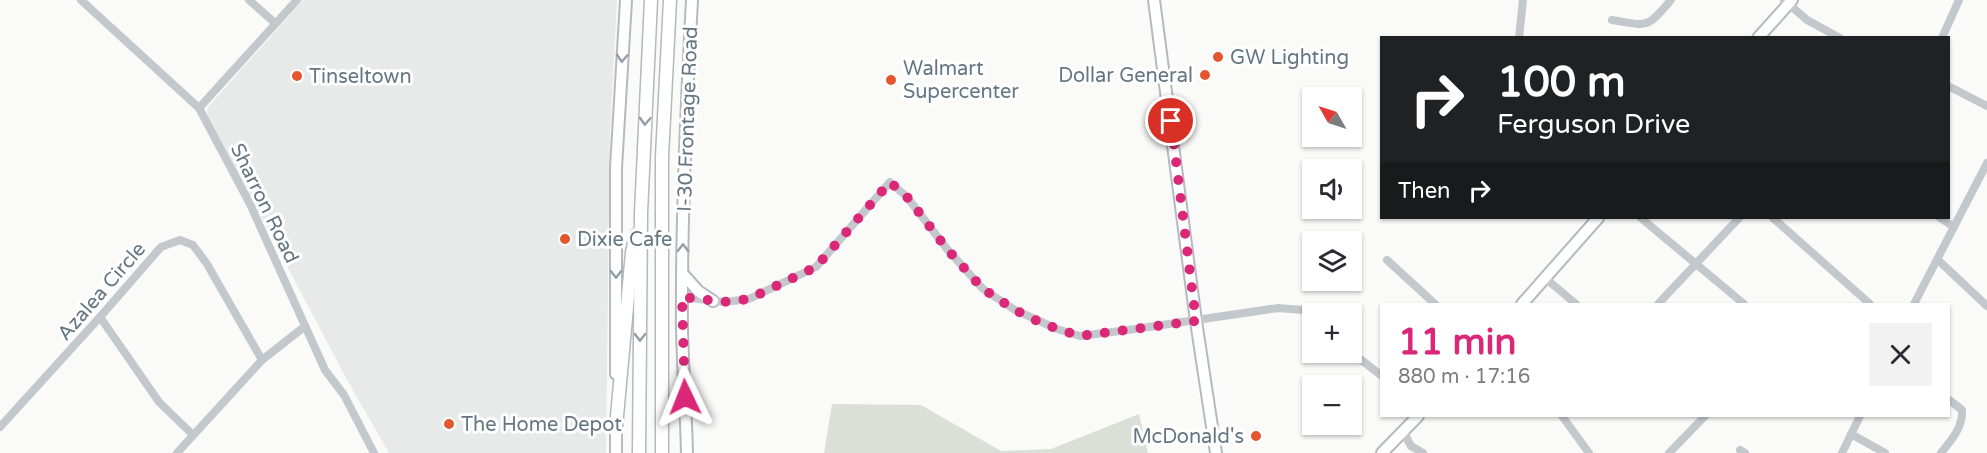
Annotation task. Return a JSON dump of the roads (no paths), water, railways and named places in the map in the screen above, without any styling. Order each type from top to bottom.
[{"type":"highway","points":[[639,453],[641,213],[651,0]]},
{"type":"highway","points":[[662,453],[662,157],[670,0]]},
{"type":"highway","points":[[616,427],[632,252],[641,213]]},
{"type":"main road","points":[[616,453],[616,168],[626,0]]},
{"type":"main road","name":"I-30 Frontage Road","points":[[687,453],[682,274],[685,132],[692,0]]},
{"type":"main road","points":[[1154,0],[1196,321],[1216,453]]},
{"type":"main road","points":[[1760,36],[1788,1]]},
{"type":"main road","points":[[1523,303],[1597,219]]},
{"type":"main road","points":[[682,274],[698,291],[713,301]]},
{"type":"main road","points":[[1382,453],[1417,417]]},
{"type":"street","name":"Sharron Road","points":[[81,0],[200,108],[250,204],[325,370],[344,395],[374,453]]},
{"type":"street","points":[[249,0],[275,23]]},
{"type":"street","points":[[200,108],[297,0]]},
{"type":"street","points":[[1519,36],[1522,0]]},
{"type":"street","points":[[1612,20],[1645,25],[1653,21],[1671,0]]},
{"type":"street","points":[[1943,36],[1959,0]]},
{"type":"street","points":[[1788,1],[1801,16],[1836,36]]},
{"type":"street","points":[[1950,87],[1987,106]]},
{"type":"street","points":[[1915,303],[1987,163]]},
{"type":"street","points":[[682,297],[724,302],[749,299],[816,267],[890,182],[908,198],[947,249],[983,289],[1015,310],[1057,329],[1080,336],[1278,308],[1302,310]]},
{"type":"street","points":[[1642,219],[1743,303]]},
{"type":"street","points":[[1659,303],[1738,219]]},
{"type":"street","points":[[1774,219],[1869,303]]},
{"type":"street","points":[[1942,219],[1954,227]]},
{"type":"street","name":"Azalea Circle","points":[[0,427],[161,247],[180,240],[193,245],[207,264],[262,360]]},
{"type":"street","points":[[1387,260],[1434,303]]},
{"type":"street","points":[[1938,260],[1987,306]]},
{"type":"street","points":[[1545,278],[1575,303]]},
{"type":"street","points":[[100,317],[159,402],[193,435]]},
{"type":"street","points":[[177,453],[262,360],[304,327]]},
{"type":"street","points":[[1362,361],[1380,374]]},
{"type":"street","points":[[1941,453],[1959,430],[1962,418],[1962,411],[1950,401]]},
{"type":"street","points":[[1563,417],[1589,453]]},
{"type":"street","points":[[1669,453],[1704,417]]},
{"type":"street","points":[[1842,453],[1860,417]]},
{"type":"street","points":[[1403,430],[1411,446],[1423,453]]},
{"type":"street","points":[[1851,434],[1885,453]]},
{"type":"street","points":[[1404,453],[1411,446]]},
{"type":"place","name":"GW Lighting","points":[[1218,57]]},
{"type":"place","name":"Dollar General","points":[[1205,75]]},
{"type":"place","name":"Tinseltown","points":[[297,76]]},
{"type":"place","name":"Walmart Supercenter","points":[[891,80]]},
{"type":"place","name":"Dixie Cafe","points":[[565,239]]},
{"type":"place","name":"The Home Depot","points":[[449,424]]},
{"type":"place","name":"McDonald's","points":[[1256,436]]}]
